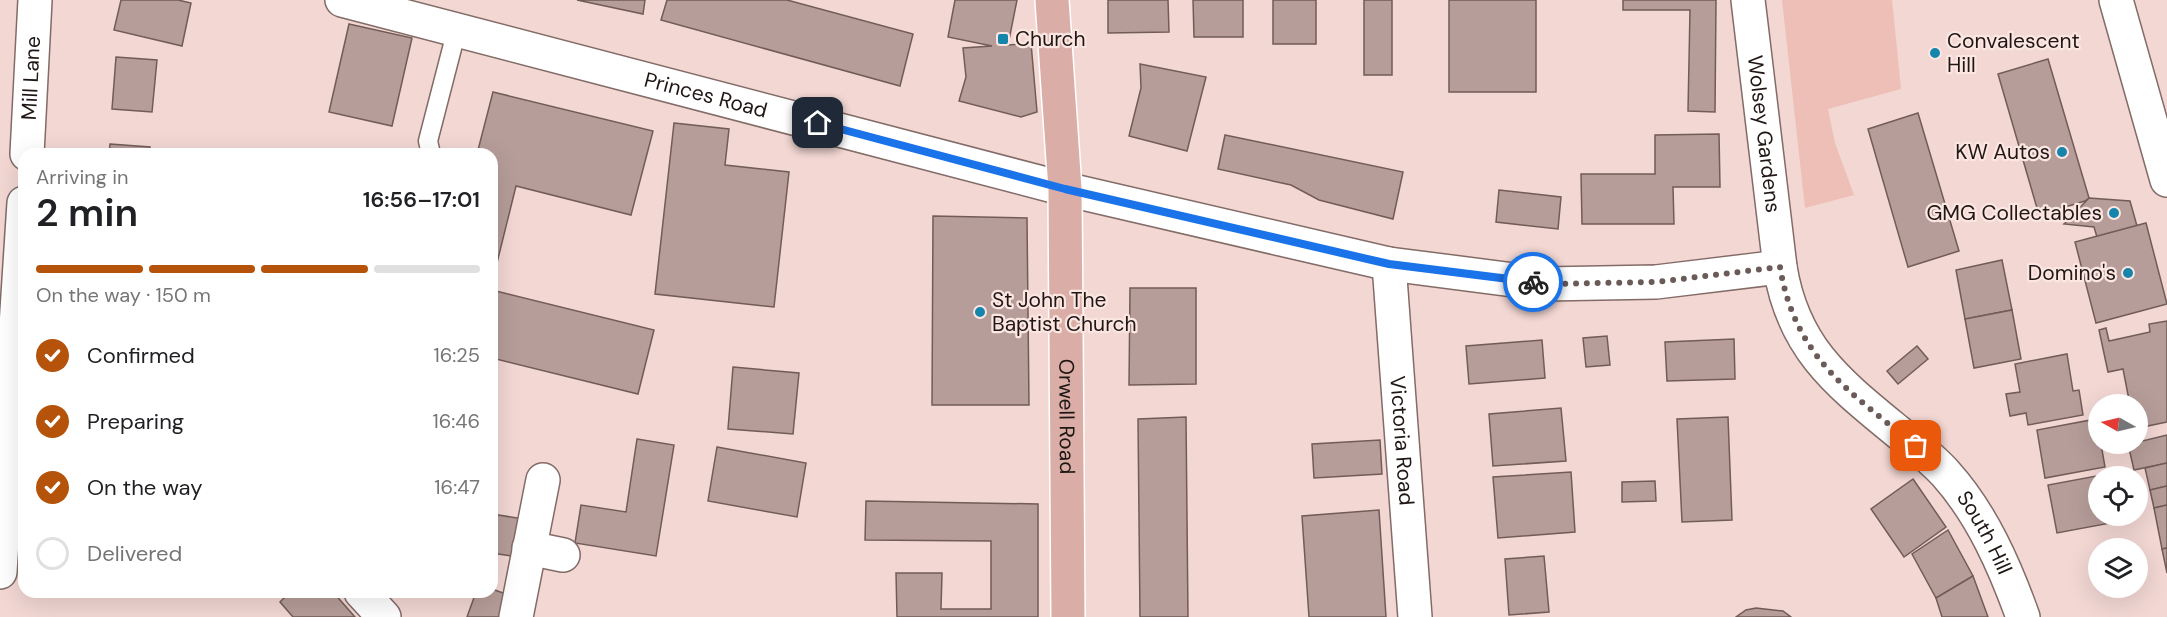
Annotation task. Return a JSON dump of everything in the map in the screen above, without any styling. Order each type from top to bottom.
[{"type":"main road","name":"Orwell Road","points":[[1052,0],[1065,189],[1068,617]]},
{"type":"street","name":"Mill Lane","points":[[27,148],[35,0]]},
{"type":"street","name":"Princes Road","points":[[342,0],[1065,189],[1389,264],[1545,284],[1656,282],[1780,267]]},
{"type":"street","name":"Wolsey Gardens","points":[[1748,0],[1780,267]]},
{"type":"street","points":[[2116,0],[2165,163]]},
{"type":"street","points":[[0,572],[9,295],[18,240]]},
{"type":"street","name":"Victoria Road","points":[[1389,264],[1415,617]]},
{"type":"street","name":"South Hill","points":[[1780,267],[1793,317],[1811,349],[1849,392],[1924,453],[1952,482],[1970,506],[1996,550],[2023,617]]},
{"type":"street","points":[[516,617],[543,480]]},
{"type":"street","points":[[530,548],[563,555]]},
{"type":"street","points":[[367,598],[384,617]]},
{"type":"lane","points":[[430,148],[428,141],[457,29]]},
{"type":"shaded area","points":[[1782,0],[1892,0],[1901,89],[1828,109],[1835,143],[1854,195],[1805,208]]},
{"type":"building","points":[[121,0],[178,0],[191,3],[182,46],[114,30]]},
{"type":"building","points":[[577,0],[645,0],[643,14]]},
{"type":"building","points":[[667,0],[787,0],[913,34],[900,86],[661,20]]},
{"type":"building","points":[[955,0],[1017,0],[1008,45],[1031,43],[1037,112],[1021,117],[959,101],[966,77],[963,48],[992,46],[948,37]]},
{"type":"building","points":[[1108,0],[1168,0],[1169,32],[1108,33]]},
{"type":"building","points":[[1193,0],[1243,0],[1243,37],[1194,37]]},
{"type":"building","points":[[1273,0],[1316,0],[1316,44],[1273,44]]},
{"type":"building","points":[[1364,0],[1392,0],[1392,75],[1364,75]]},
{"type":"building","points":[[1449,0],[1536,0],[1536,92],[1449,92]]},
{"type":"building","points":[[1623,0],[1716,0],[1715,112],[1688,111],[1690,10],[1623,10]]},
{"type":"building","points":[[349,24],[412,38],[392,126],[329,112]]},
{"type":"building","points":[[116,57],[157,60],[152,112],[112,109]]},
{"type":"building","points":[[2048,59],[2089,198],[2039,215],[1998,74]]},
{"type":"building","points":[[1140,64],[1206,77],[1187,151],[1129,136],[1141,88]]},
{"type":"building","points":[[493,92],[653,131],[631,215],[516,186],[498,259],[498,148],[479,148]]},
{"type":"building","points":[[1918,113],[1959,251],[1908,267],[1868,129]]},
{"type":"building","points":[[674,123],[729,129],[725,165],[789,172],[774,307],[655,294]]},
{"type":"building","points":[[1719,134],[1720,187],[1673,187],[1674,224],[1582,224],[1581,174],[1655,174],[1655,135]]},
{"type":"building","points":[[1225,135],[1403,172],[1393,219],[1319,200],[1291,185],[1218,169]]},
{"type":"building","points":[[110,144],[150,147],[150,148],[110,148]]},
{"type":"building","points":[[1499,190],[1561,197],[1558,229],[1496,222]]},
{"type":"building","points":[[2089,198],[2130,201],[2137,226],[2097,237],[2094,227],[2064,224]]},
{"type":"building","name":"St John The Baptist Church","points":[[933,216],[1027,218],[1029,405],[932,405]]},
{"type":"building","points":[[2146,223],[2167,304],[2096,323],[2075,242]]},
{"type":"building","points":[[2002,260],[2012,310],[1965,319],[1956,270]]},
{"type":"building","points":[[1130,288],[1196,288],[1196,384],[1129,385]]},
{"type":"building","points":[[498,291],[654,330],[638,394],[498,359]]},
{"type":"building","points":[[2012,310],[2021,359],[1974,368],[1965,319]]},
{"type":"building","points":[[2167,321],[2167,422],[2148,426],[2148,394],[2128,394],[2123,369],[2108,372],[2099,330],[2106,328],[2109,341],[2150,332],[2149,324]]},
{"type":"building","points":[[1607,336],[1610,365],[1586,367],[1583,338]]},
{"type":"building","points":[[1734,339],[1735,379],[1667,381],[1665,342]]},
{"type":"building","points":[[1542,340],[1545,378],[1469,384],[1466,346]]},
{"type":"building","points":[[1917,346],[1928,359],[1898,384],[1887,371]]},
{"type":"building","points":[[2067,354],[2073,391],[2079,390],[2083,415],[2028,425],[2026,413],[2010,416],[2006,394],[2020,392],[2015,364]]},
{"type":"building","points":[[733,367],[799,373],[793,434],[728,429]]},
{"type":"building","points":[[1561,408],[1566,461],[1493,466],[1489,414]]},
{"type":"building","points":[[1186,417],[1188,617],[1140,617],[1138,419]]},
{"type":"building","points":[[1728,417],[1732,520],[1682,522],[1677,419]]},
{"type":"building","points":[[2088,420],[2088,454],[2103,454],[2105,466],[2088,466],[2088,470],[2045,478],[2037,430]]},
{"type":"building","points":[[2167,435],[2167,463],[2148,467],[2133,466],[2130,454],[2148,454],[2148,440]]},
{"type":"building","points":[[637,439],[674,445],[656,556],[575,543],[581,505],[626,512]]},
{"type":"building","points":[[1380,440],[1382,474],[1314,478],[1312,444]]},
{"type":"building","points":[[717,447],[806,463],[797,517],[708,501]]},
{"type":"building","points":[[2167,463],[2167,486],[2150,490],[2148,467]]},
{"type":"building","points":[[1571,472],[1575,532],[1498,538],[1493,477]]},
{"type":"building","points":[[2088,478],[2088,526],[2095,526],[2057,533],[2048,485]]},
{"type":"building","points":[[1913,479],[1946,527],[1904,557],[1871,509]]},
{"type":"building","points":[[1655,481],[1656,501],[1622,502],[1622,482]]},
{"type":"building","points":[[2167,486],[2167,505],[2154,508],[2150,490]]},
{"type":"building","points":[[866,501],[1038,504],[1038,617],[897,617],[896,573],[942,573],[941,609],[991,609],[991,541],[865,540]]},
{"type":"building","points":[[2167,505],[2167,548],[2162,549],[2154,508]]},
{"type":"building","points":[[1379,510],[1386,617],[1309,617],[1302,516]]},
{"type":"building","points":[[498,515],[542,522],[536,560],[498,554]]},
{"type":"building","points":[[1948,530],[1973,576],[1936,598],[1912,554]]},
{"type":"building","points":[[2167,548],[2167,573],[2162,549]]},
{"type":"building","points":[[1544,556],[1549,612],[1509,615],[1505,559]]},
{"type":"building","points":[[1973,576],[1988,617],[1942,617],[1936,598]]},
{"type":"building","points":[[498,591],[520,599],[513,617],[467,617],[474,598],[498,598]]},
{"type":"building","points":[[284,598],[338,598],[355,617],[293,617],[280,602]]},
{"type":"building","points":[[1756,608],[1783,611],[1791,617],[1736,617],[1746,610]]},
{"type":"way so far","points":[[1533,282],[1545,284],[1656,282],[1780,267],[1783,286],[1793,317],[1811,349],[1849,392],[1916,446]]},
{"type":"place","name":"Church","points":[[1003,39]]},
{"type":"place","name":"Convalescent Hill","points":[[1935,53]]},
{"type":"place","name":"KW Autos","points":[[2062,152]]},
{"type":"place","name":"GMG Collectables","points":[[2114,213]]},
{"type":"place","name":"Domino's","points":[[2128,273]]},
{"type":"place","name":"St John The Baptist Church","points":[[980,312]]},
{"type":"route","points":[[818,123],[1065,189],[1389,264],[1533,282]]}]
